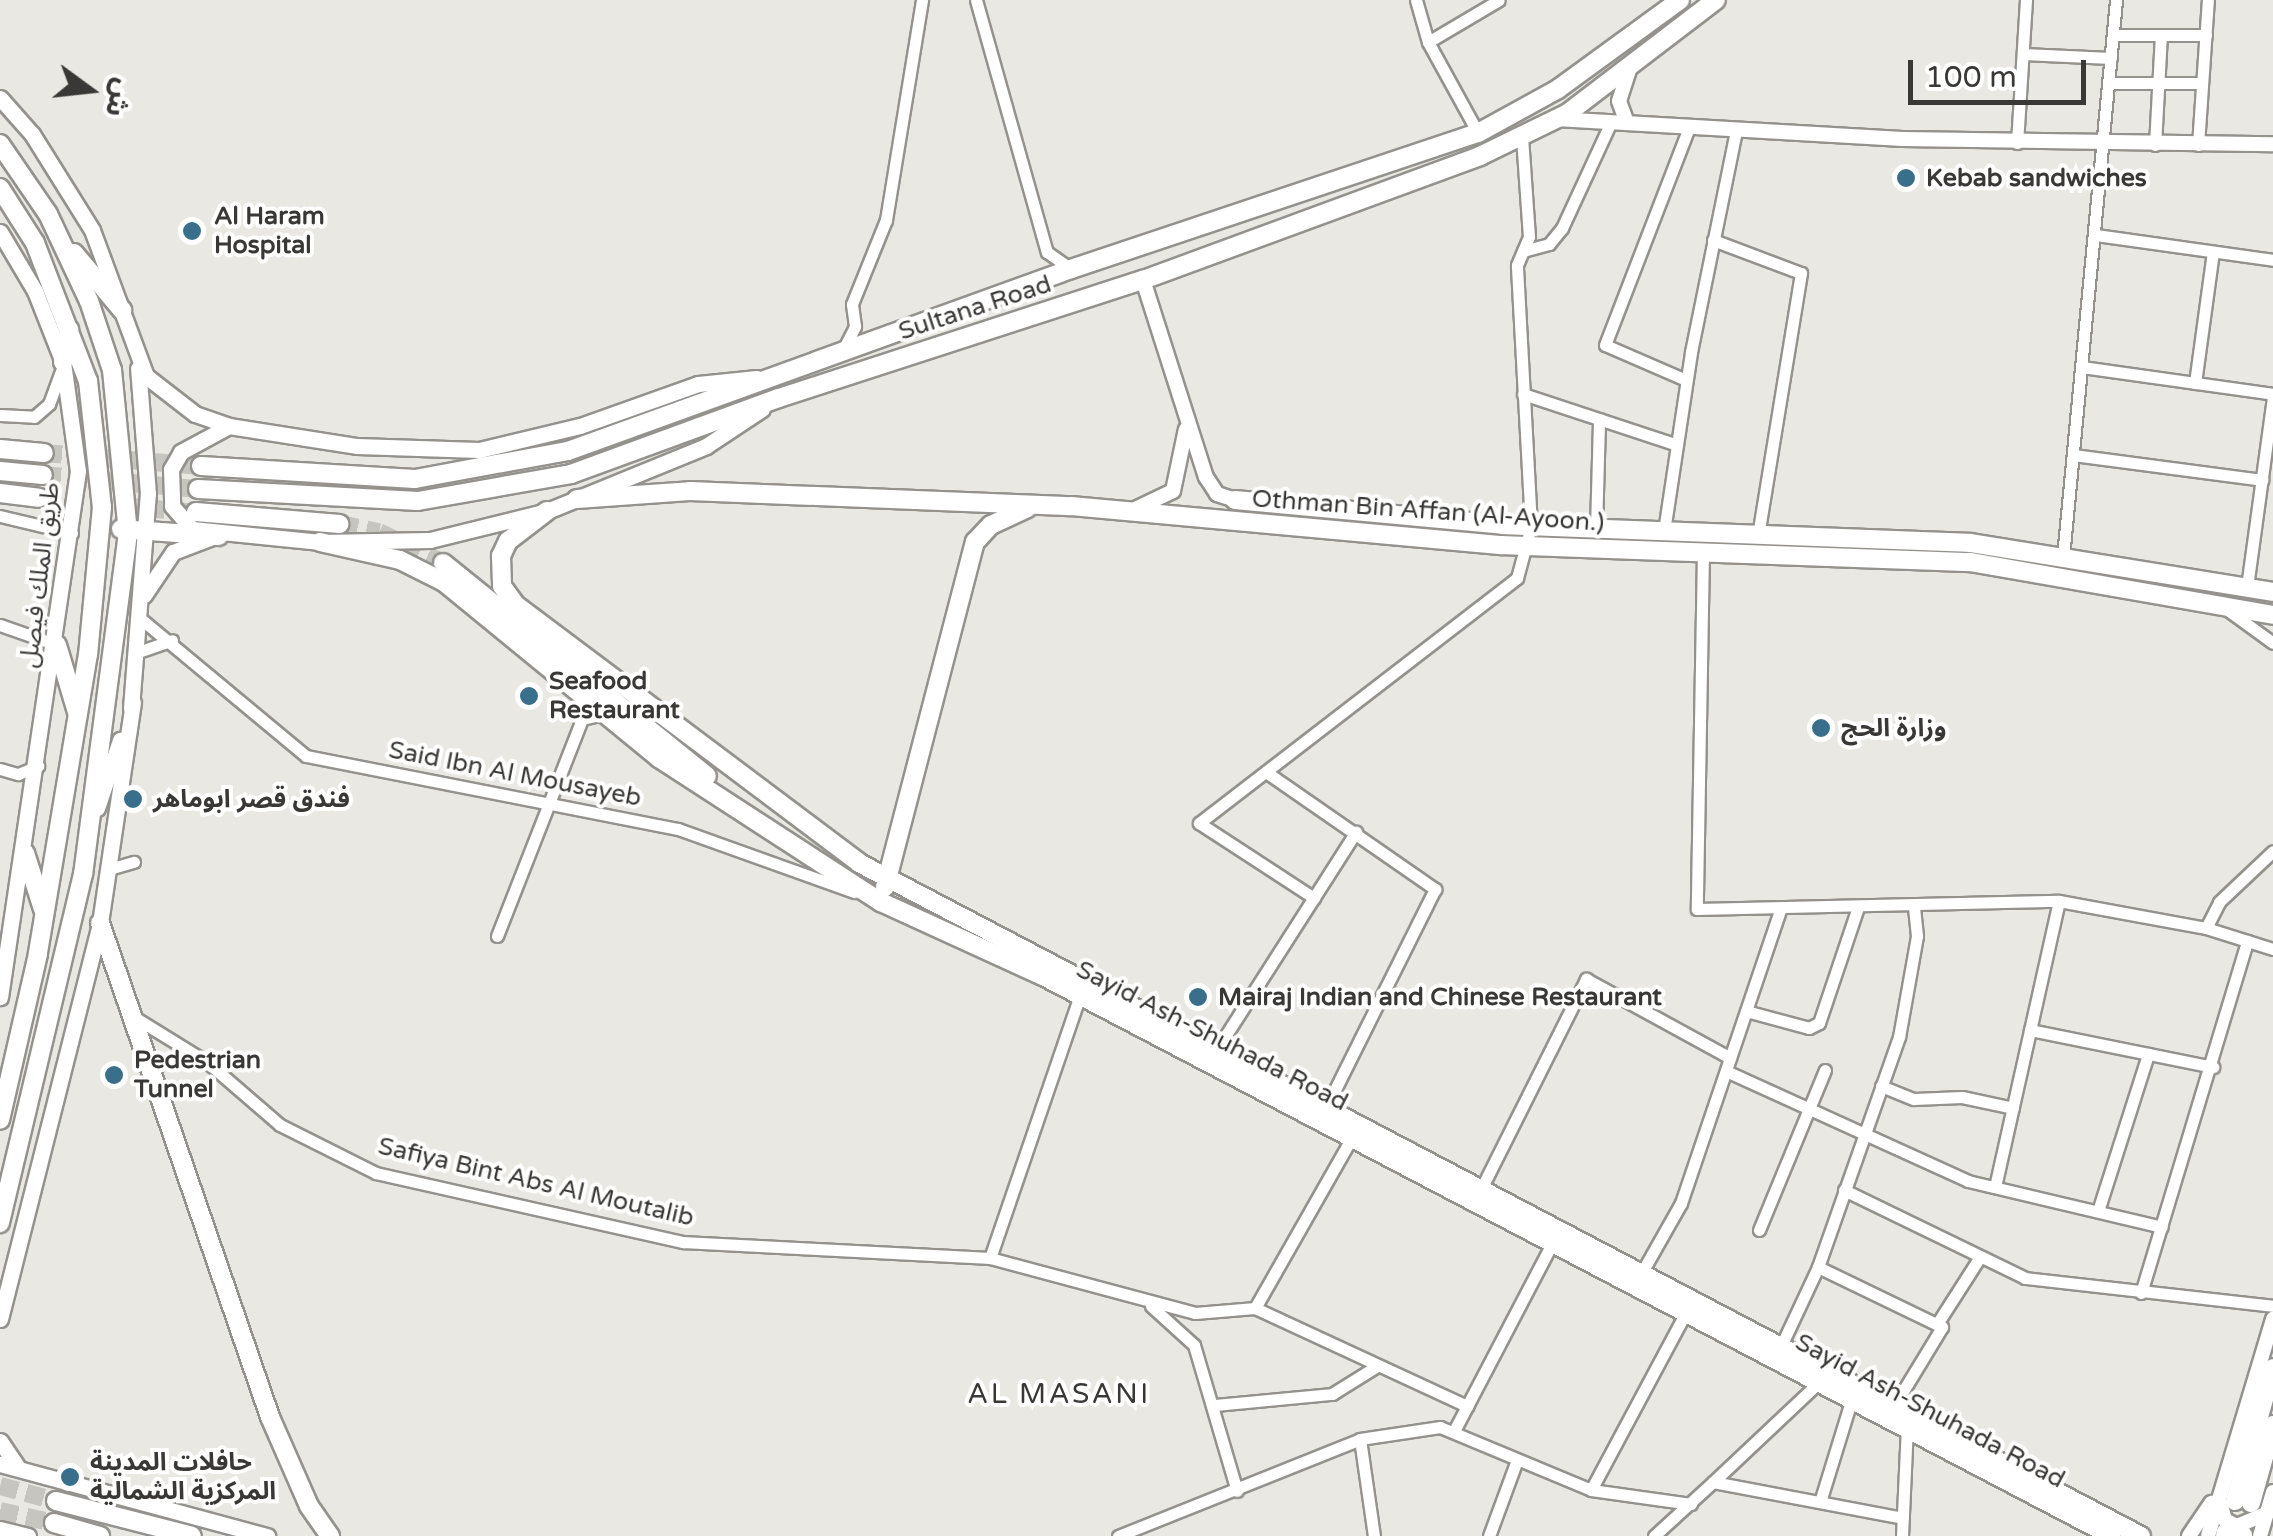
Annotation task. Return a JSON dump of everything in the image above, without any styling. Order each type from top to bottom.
[{"type":"main road","name":"Sultana Road","points":[[202,466],[358,480],[466,474],[568,452],[1071,269],[1478,133],[1558,89],[1680,0]]},
{"type":"main road","name":"Sultana Road","points":[[198,489],[362,502],[525,486],[779,398],[1143,280],[1522,136],[1556,119],[1629,71],[1716,0]]},
{"type":"main road","points":[[0,98],[32,134],[92,230],[146,376],[168,398],[228,426],[357,446],[479,450],[580,426],[698,384],[776,376]]},
{"type":"main road","points":[[0,144],[57,232],[122,310]]},
{"type":"main road","points":[[0,188],[35,243],[70,325],[97,423],[102,506],[78,715],[59,832],[0,1120]]},
{"type":"main road","points":[[0,215],[35,243]]},
{"type":"main road","name":"طريق الملك فيصل","points":[[0,232],[35,291],[63,362],[78,471],[57,645],[0,997]]},
{"type":"main road","points":[[0,1319],[100,923],[133,702],[142,599],[137,533],[112,370],[57,232]]},
{"type":"main road","points":[[63,362],[70,325]]},
{"type":"main road","points":[[0,1222],[91,828],[137,533],[146,421],[135,347]]},
{"type":"main road","points":[[102,506],[137,533],[320,542],[430,540],[547,511],[577,499],[706,446],[779,398]]},
{"type":"main road","points":[[219,536],[192,530],[168,493],[181,452],[228,426]]},
{"type":"main road","points":[[0,449],[44,453]]},
{"type":"main road","points":[[0,471],[42,475]]},
{"type":"main road","name":"Othman Bin Affan (Al-Ayoon.)","points":[[577,499],[690,491],[1032,506],[1527,546],[1970,562],[2273,615]]},
{"type":"main road","points":[[0,493],[39,498]]},
{"type":"main road","name":"Othman Bin Affan (Al-Ayoon.)","points":[[1234,500],[1531,526],[1970,543],[2273,592]]},
{"type":"main road","points":[[882,902],[975,542],[991,524],[1032,506]]},
{"type":"main road","name":"Sayid Ash-Shuhada Road","points":[[547,511],[508,540],[501,556],[502,586],[516,605],[788,816],[887,878],[1482,1186],[2127,1534]]},
{"type":"main road","points":[[196,512],[340,524]]},
{"type":"main road","points":[[142,599],[174,552],[219,536]]},
{"type":"main road","name":"Sayid Ash-Shuhada Road","points":[[320,542],[400,560],[444,582],[659,758],[780,832],[882,902],[1080,996],[1852,1398],[2079,1527],[2127,1534]]},
{"type":"main road","points":[[443,563],[780,832]]},
{"type":"main road","points":[[57,645],[78,715]]},
{"type":"main road","points":[[91,828],[133,702]]},
{"type":"main road","points":[[59,832],[91,828]]},
{"type":"main road","points":[[24,853],[45,915]]},
{"type":"main road","points":[[100,923],[129,1014],[188,1167],[270,1417],[309,1506],[330,1536]]},
{"type":"main road","points":[[2256,1502],[2273,1368]]},
{"type":"main road","points":[[2256,1502],[2273,1425]]},
{"type":"main road","points":[[0,1440],[18,1468]]},
{"type":"main road","points":[[0,1464],[267,1536]]},
{"type":"main road","points":[[56,1501],[192,1536]]},
{"type":"main road","points":[[54,1524],[100,1536]]},
{"type":"main road","points":[[0,1529],[28,1536]]},
{"type":"street","points":[[842,352],[855,326],[852,304],[886,220],[922,0]]},
{"type":"street","points":[[976,0],[1047,252],[1071,269]]},
{"type":"street","points":[[1430,0],[1416,5],[1428,42],[1478,133]]},
{"type":"street","points":[[1428,42],[1500,0]]},
{"type":"street","points":[[2016,143],[2026,0]]},
{"type":"street","points":[[2063,556],[2116,0]]},
{"type":"street","points":[[2198,145],[2208,0]]},
{"type":"street","points":[[2113,35],[2206,35]]},
{"type":"street","points":[[2155,145],[2161,35]]},
{"type":"street","points":[[2023,54],[2111,58]]},
{"type":"street","points":[[1523,250],[1549,244],[1562,228],[1619,123],[1619,101],[1629,71]]},
{"type":"street","points":[[2110,83],[2202,84]]},
{"type":"street","points":[[1556,119],[2016,143],[2273,144]]},
{"type":"street","points":[[1686,380],[1606,345],[1689,127]]},
{"type":"street","points":[[1664,532],[1686,380],[1736,130]]},
{"type":"street","points":[[1314,898],[1200,822],[1517,578],[1531,526],[1518,264],[1530,199],[1522,136]]},
{"type":"street","points":[[2096,235],[2273,260]]},
{"type":"street","points":[[1713,240],[1801,273],[1758,535]]},
{"type":"street","points":[[2195,383],[2213,252]]},
{"type":"street","points":[[1143,280],[1206,477],[1217,494],[1234,500]]},
{"type":"street","points":[[0,415],[34,416],[49,404],[63,362]]},
{"type":"street","points":[[2082,367],[2273,396],[2247,588]]},
{"type":"street","points":[[1523,394],[1677,445]]},
{"type":"street","points":[[1596,529],[1599,420]]},
{"type":"street","points":[[1123,514],[1173,491],[1187,426]]},
{"type":"street","points":[[2073,455],[2262,480]]},
{"type":"street","points":[[0,516],[72,533]]},
{"type":"street","points":[[1703,552],[1697,909],[2058,901],[2206,928],[2273,949]]},
{"type":"street","points":[[2222,606],[2273,643]]},
{"type":"street","name":"Said Ibn Al Mousayeb","points":[[140,619],[172,640],[306,756],[678,829],[882,902]]},
{"type":"street","points":[[0,626],[57,645]]},
{"type":"street","points":[[138,652],[172,640]]},
{"type":"street","points":[[497,936],[582,719],[603,714]]},
{"type":"street","points":[[0,769],[18,774],[38,766]]},
{"type":"street","points":[[1266,772],[1435,889],[1327,1106]]},
{"type":"street","points":[[1217,1049],[1356,832]]},
{"type":"street","points":[[2206,928],[2219,902],[2273,851]]},
{"type":"street","points":[[108,869],[134,862]]},
{"type":"street","points":[[1995,1187],[2058,901]]},
{"type":"street","points":[[1780,1346],[1818,1267],[1900,1038],[1916,936],[1914,905]]},
{"type":"street","points":[[1746,1012],[1808,1028],[1819,1023],[1858,907]]},
{"type":"street","points":[[1642,1272],[1681,1202],[1780,910]]},
{"type":"street","points":[[2142,1293],[2213,1067],[2247,941]]},
{"type":"street","points":[[1482,1186],[1586,979],[1730,1058]]},
{"type":"street","points":[[990,1258],[1080,996]]},
{"type":"street","name":"Safiya Bint Abs Al Moutalib","points":[[129,1014],[206,1062],[280,1125],[376,1173],[683,1242],[990,1258],[1151,1306],[1196,1313],[1255,1308]]},
{"type":"street","points":[[2030,1030],[2213,1067]]},
{"type":"street","points":[[2099,1208],[2148,1054]]},
{"type":"street","points":[[1759,1230],[1825,1070]]},
{"type":"street","points":[[1726,1071],[1863,1134],[1995,1187],[2099,1208],[2162,1227]]},
{"type":"street","points":[[1881,1086],[1914,1100],[1962,1097],[2012,1108]]},
{"type":"street","points":[[1352,1137],[1255,1308],[1467,1406]]},
{"type":"street","points":[[1844,1190],[1978,1260],[2025,1278],[2273,1306]]},
{"type":"street","points":[[1454,1431],[1553,1242]]},
{"type":"street","points":[[1937,1324],[1978,1260]]},
{"type":"street","points":[[1818,1267],[1942,1326],[1894,1406]]},
{"type":"street","points":[[1151,1306],[1194,1344],[1216,1406],[1237,1491]]},
{"type":"street","points":[[1591,1490],[1686,1312]]},
{"type":"street","points":[[2189,1536],[2226,1476],[2273,1319]]},
{"type":"street","points":[[1216,1406],[1332,1394],[1377,1366]]},
{"type":"street","points":[[1654,1536],[1820,1382]]},
{"type":"street","points":[[1820,1502],[1852,1398]]},
{"type":"street","points":[[1118,1536],[1360,1439],[1440,1426],[1591,1490],[1691,1504]]},
{"type":"street","points":[[1902,1536],[1907,1427]]},
{"type":"street","points":[[1360,1439],[1374,1536]]},
{"type":"street","points":[[1489,1536],[1517,1460]]},
{"type":"street","points":[[2226,1476],[2256,1502],[2260,1536]]},
{"type":"street","points":[[1714,1482],[1903,1518]]},
{"type":"street","points":[[2229,1535],[2256,1502]]},
{"type":"street","points":[[2127,1534],[2151,1536]]},
{"type":"tunnel","points":[[44,453],[201,466]]},
{"type":"tunnel","points":[[43,475],[198,489]]},
{"type":"tunnel","points":[[39,498],[188,512]]},
{"type":"tunnel","points":[[340,524],[379,532],[443,563]]},
{"type":"tunnel","points":[[0,1486],[56,1501]]},
{"type":"tunnel","points":[[0,1511],[54,1523]]},
{"type":"place","name":"Kebab sandwiches","points":[[1906,178]]},
{"type":"place","name":"Al Haram Hospital","points":[[192,231]]},
{"type":"place","name":"Seafood Restaurant","points":[[529,696]]},
{"type":"place","name":"وزارة الحج","points":[[1821,728]]},
{"type":"place","name":"فندق قصر ابوماهر","points":[[133,799]]},
{"type":"place","name":"Mairaj Indian and Chinese Restaurant","points":[[1198,997]]},
{"type":"place","name":"Pedestrian Tunnel","points":[[114,1075]]},
{"type":"place","name":"حافلات المدينة المركزية الشمالية","points":[[70,1477]]},
{"type":"district","name":"AL MASANI","points":[[1059,1394]]}]
